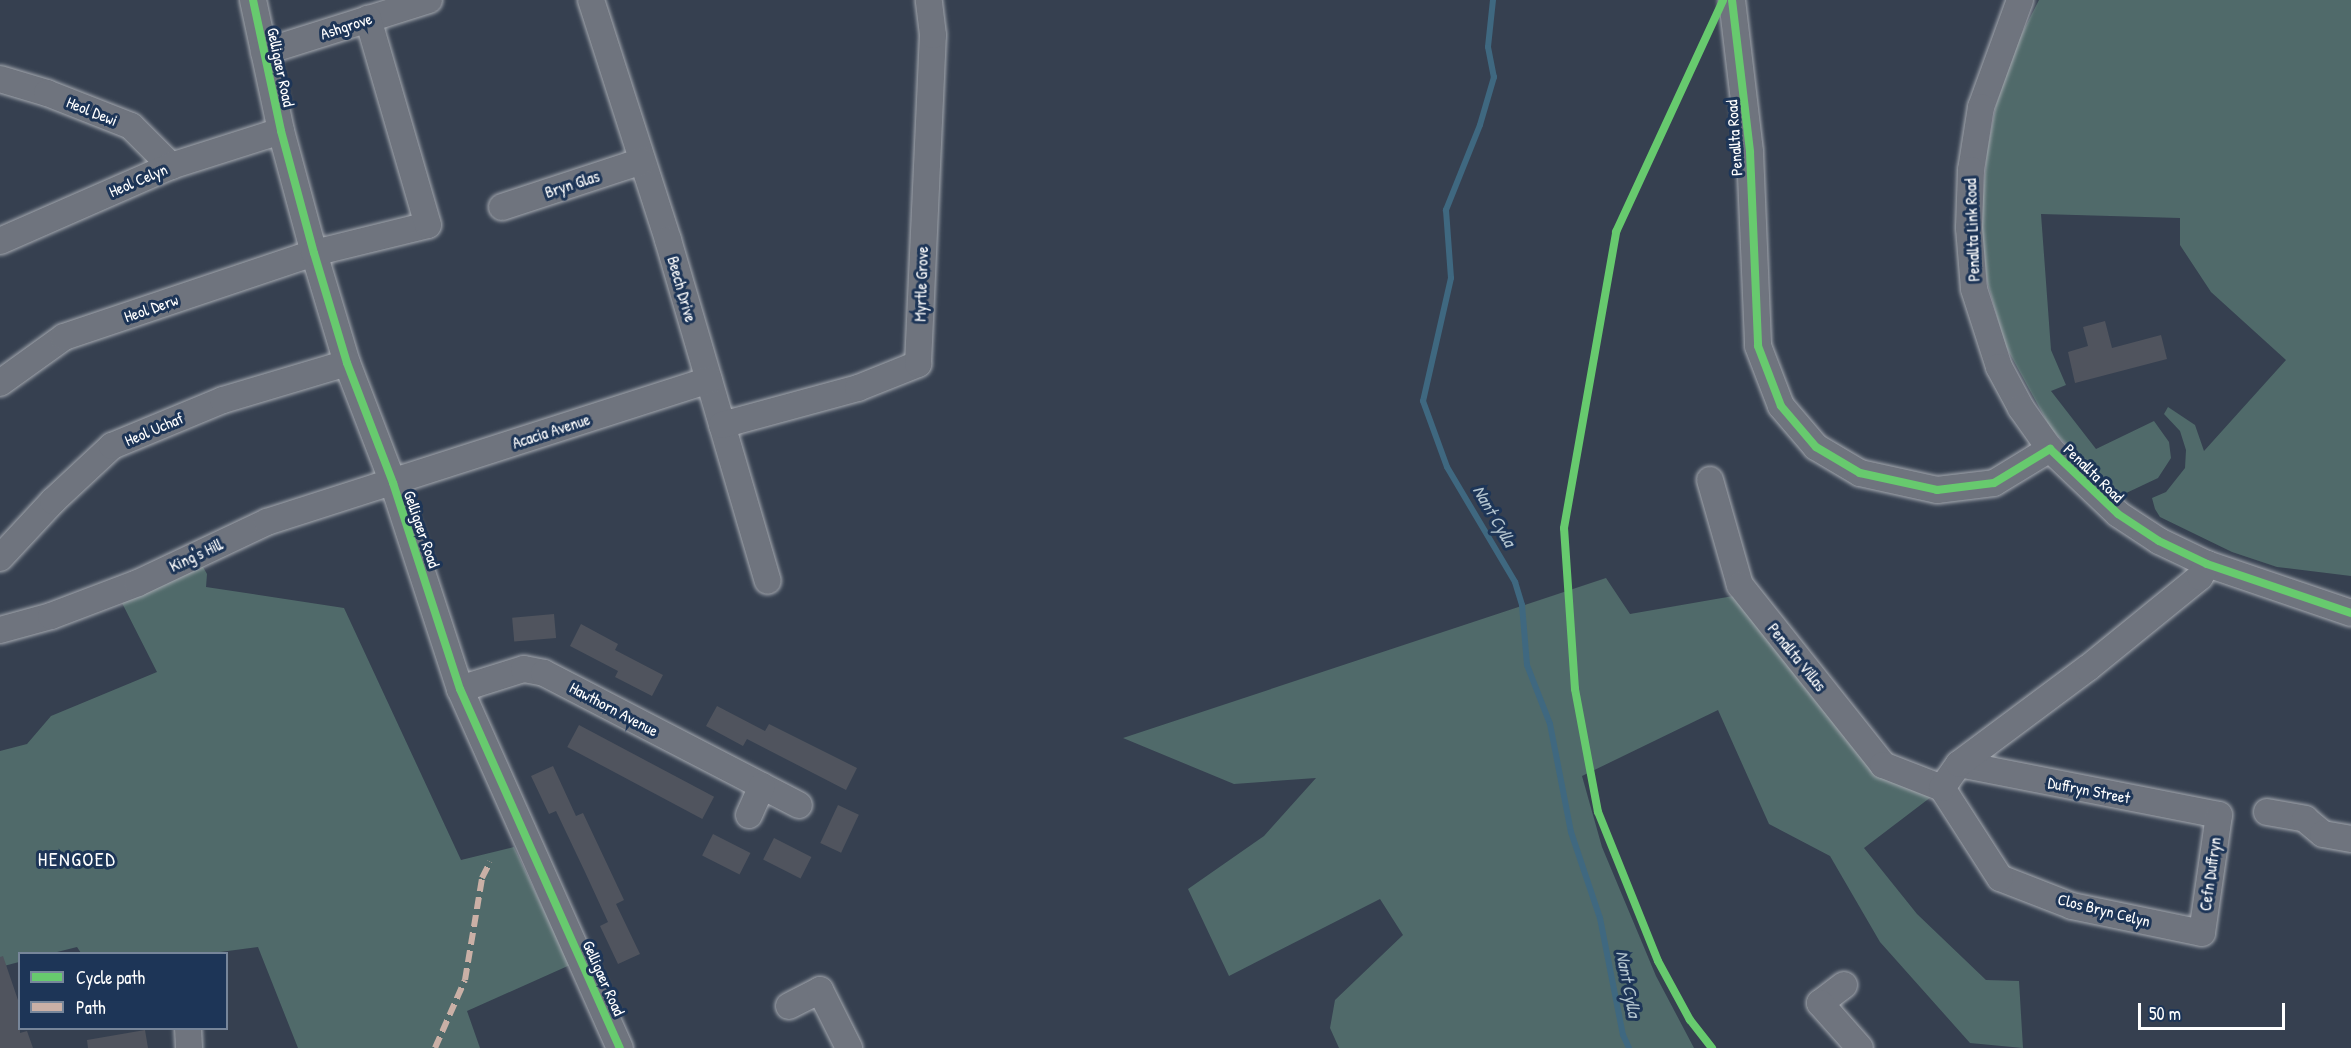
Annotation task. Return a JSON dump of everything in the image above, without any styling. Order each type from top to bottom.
[{"type":"street","name":"Gelligaer Road","points":[[253,0],[281,131],[347,363],[393,483],[460,689],[620,1048]]},
{"type":"street","name":"Ashgrove","points":[[264,52],[429,0]]},
{"type":"street","name":"Beech Drive","points":[[591,0],[709,380],[768,581]]},
{"type":"street","name":"Myrtle Grove","points":[[722,425],[858,388],[918,364],[933,34],[929,0]]},
{"type":"street","name":"Penallta Road","points":[[1731,0],[1750,153],[1758,346],[1781,406],[1803,435],[1837,463],[1860,473],[1936,490],[1994,483],[2050,449],[2118,514],[2159,541],[2207,564],[2351,613]]},
{"type":"street","name":"Penallta Link Road","points":[[2020,0],[1981,107],[1971,170],[1969,228],[1974,288],[1999,367],[2021,408],[2050,449]]},
{"type":"street","name":"Heol Derw","points":[[0,383],[64,338],[314,253],[428,225],[368,19]]},
{"type":"street","name":"Heol Dewi","points":[[1,80],[131,126],[171,166]]},
{"type":"street","name":"Heol Celyn","points":[[0,241],[171,166],[281,131]]},
{"type":"street","name":"Bryn Glas","points":[[502,207],[642,161]]},
{"type":"street","name":"Heol Uchaf","points":[[0,558],[52,501],[112,446],[223,400],[347,363]]},
{"type":"street","name":"Acacia Avenue","points":[[393,483],[709,380]]},
{"type":"street","name":"Penallta Villas","points":[[1710,480],[1740,585],[1883,765],[1942,788]]},
{"type":"street","name":"King's Hill","points":[[0,630],[51,616],[138,582],[267,522],[393,483]]},
{"type":"street","points":[[1942,788],[1959,764],[2088,668],[2200,577],[2207,564]]},
{"type":"street","name":"Hawthorn Avenue","points":[[460,689],[524,669],[544,673],[799,805]]},
{"type":"street","name":"Duffryn Street","points":[[1959,764],[2219,815]]},
{"type":"street","points":[[749,815],[762,786]]},
{"type":"street","name":"Clos Bryn Celyn","points":[[1942,788],[2000,878],[2072,906],[2202,933]]},
{"type":"street","points":[[2267,812],[2305,819],[2323,834],[2351,838]]},
{"type":"street","name":"Cefn Duffryn","points":[[2202,933],[2219,815]]},
{"type":"street","points":[[1844,985],[1820,1003],[1860,1048]]},
{"type":"street","points":[[789,1006],[820,990],[849,1048]]},
{"type":"street","points":[[188,1030],[189,1048]]},
{"type":"green space","points":[[2039,0],[2351,0],[2351,576],[2277,567],[2232,552],[2160,517],[2155,509],[2152,498],[2166,492],[2185,468],[2186,450],[2180,431],[2164,414],[2168,407],[2195,425],[2204,451],[2286,360],[2211,292],[2180,245],[2180,218],[2041,214],[2051,350],[2066,385],[2051,391],[2096,449],[2154,421],[2169,442],[2171,458],[2158,478],[2122,495],[2109,488],[2051,429],[2005,345],[1987,281],[1981,219],[1987,152],[1996,105],[2017,43]]},
{"type":"green space","points":[[199,560],[207,574],[206,587],[344,608],[461,860],[514,847],[570,965],[467,1011],[480,1048],[298,1048],[258,947],[220,952],[80,952],[77,947],[57,952],[18,952],[18,962],[0,967],[0,751],[27,744],[51,716],[157,672],[121,601]]},
{"type":"green space","points":[[1606,578],[1630,614],[1739,595],[1931,797],[1864,848],[1917,914],[1986,980],[2019,981],[2023,1048],[1970,1043],[1880,942],[1830,856],[1769,824],[1718,710],[1582,776],[1602,847],[1656,976],[1694,1048],[1339,1048],[1330,1028],[1335,1000],[1403,935],[1380,899],[1229,976],[1188,889],[1264,836],[1316,778],[1234,784],[1123,738]]},
{"type":"building","points":[[2105,321],[2112,348],[2161,335],[2167,359],[2075,383],[2068,352],[2088,346],[2083,327]]},
{"type":"building","points":[[554,614],[556,638],[514,642],[512,618]]},
{"type":"building","points":[[581,624],[618,644],[615,650],[663,675],[652,696],[615,677],[618,671],[570,646]]},
{"type":"building","points":[[717,706],[765,731],[769,724],[857,768],[846,790],[747,739],[743,746],[706,726]]},
{"type":"building","points":[[579,725],[714,797],[702,819],[567,747]]},
{"type":"building","points":[[553,766],[576,816],[583,813],[624,900],[616,904],[640,954],[618,964],[600,926],[608,922],[585,872],[556,811],[549,814],[531,776]]},
{"type":"building","points":[[838,805],[859,815],[841,853],[820,843]]},
{"type":"building","points":[[713,834],[750,853],[740,874],[702,855]]},
{"type":"building","points":[[774,838],[811,857],[801,878],[763,859]]},
{"type":"building","points":[[3,956],[18,1000],[18,1030],[20,1033],[27,1031],[33,1048],[0,1048],[0,957]]},
{"type":"building","points":[[145,1030],[148,1048],[88,1048],[87,1040]]},
{"type":"waterway","name":"Nant Cylla","points":[[1493,0],[1488,47],[1494,77],[1480,125],[1446,210],[1451,278],[1423,401],[1447,467],[1515,582],[1522,605],[1527,665],[1550,724],[1571,832],[1600,918],[1623,1035],[1629,1048]]},
{"type":"marked path","points":[[435,1048],[465,980],[482,878],[490,862]]},
{"type":"cycle path","points":[[253,0],[281,131],[347,363],[393,483],[460,689],[620,1048]]},
{"type":"cycle path","points":[[1712,1048],[1690,1020],[1658,961],[1598,812],[1575,689],[1564,528],[1616,232],[1723,0]]},
{"type":"cycle path","points":[[1732,0],[1750,152],[1758,346],[1781,406],[1816,447],[1860,473],[1937,490],[1994,483],[2050,449],[2118,514],[2159,541],[2207,564],[2351,613]]},
{"type":"district","name":"HENGOED","points":[[77,858]]}]
